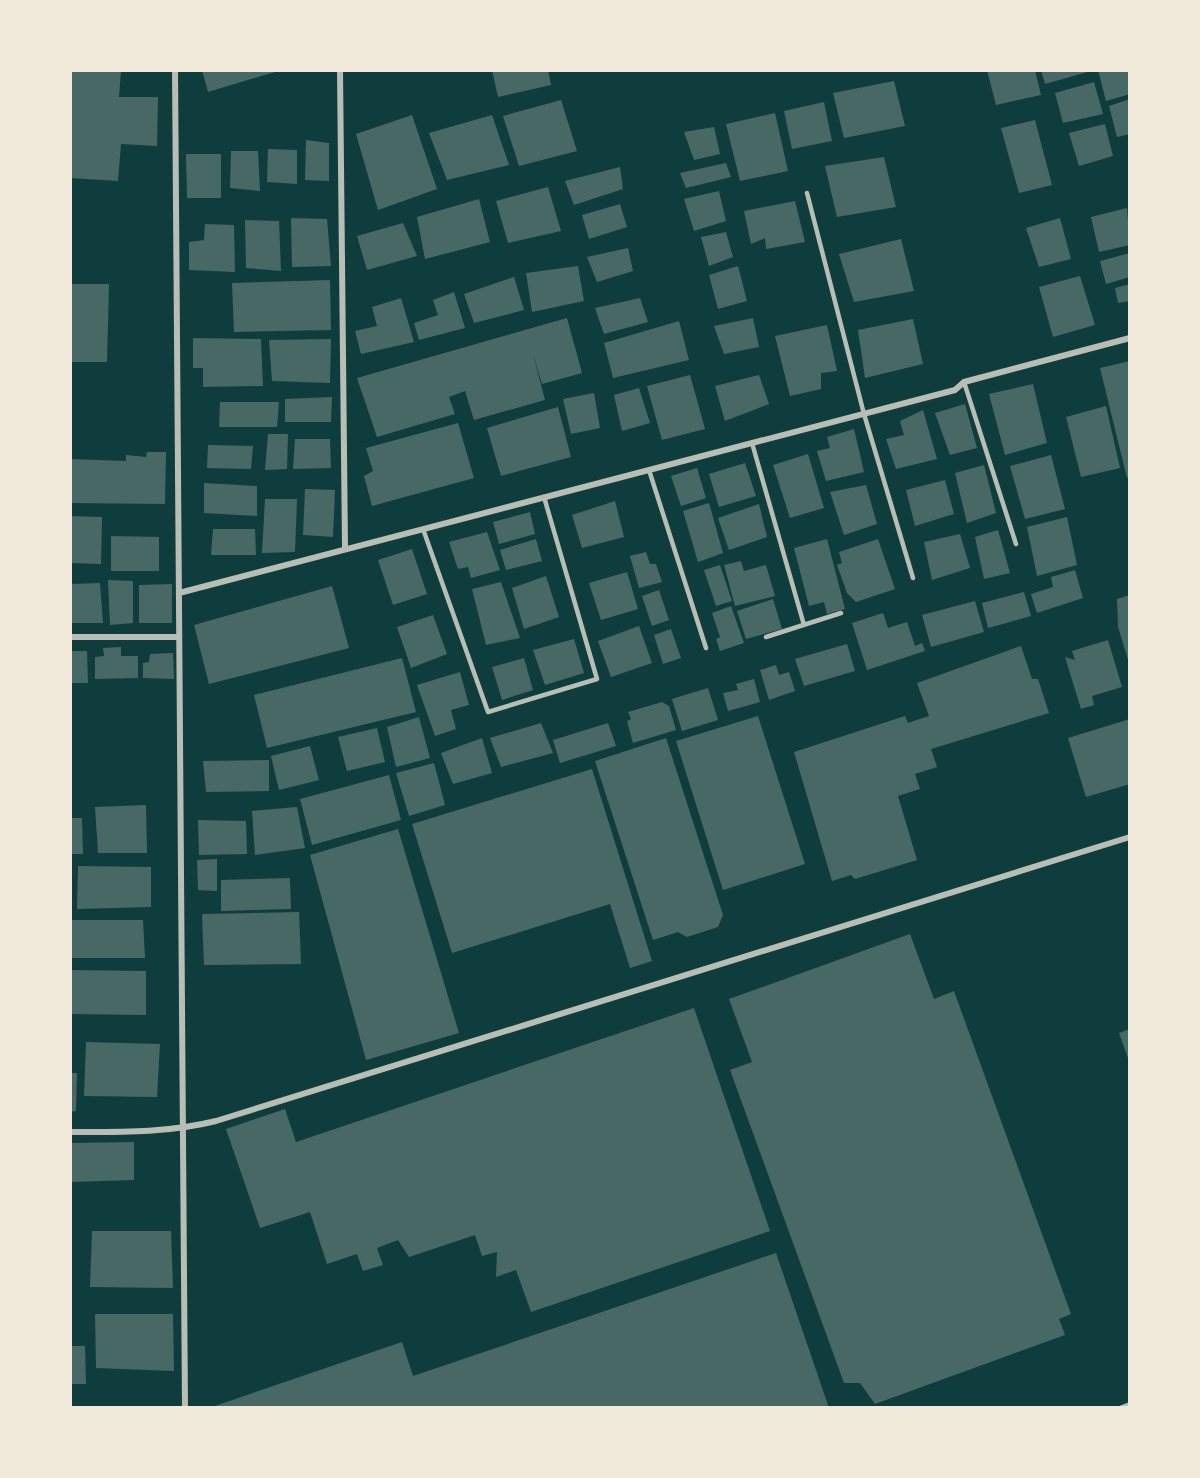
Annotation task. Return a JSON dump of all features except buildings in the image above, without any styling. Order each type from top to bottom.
[{"type":"street","points":[[175,70],[185,1407]]},
{"type":"street","points":[[340,70],[345,548]]},
{"type":"street","points":[[179,592],[955,390],[964,382],[1130,338]]},
{"type":"street","points":[[70,637],[179,637]]},
{"type":"street","points":[[70,1132],[183,1129],[1130,837]]},
{"type":"street","points":[[1122,1407],[1130,1405]]},
{"type":"lane","points":[[807,193],[864,414],[913,578]]},
{"type":"lane","points":[[964,382],[1016,544]]},
{"type":"lane","points":[[752,443],[804,625]]},
{"type":"lane","points":[[649,470],[706,648]]},
{"type":"lane","points":[[423,529],[488,712],[597,679],[544,497]]},
{"type":"lane","points":[[766,637],[841,614]]}]
